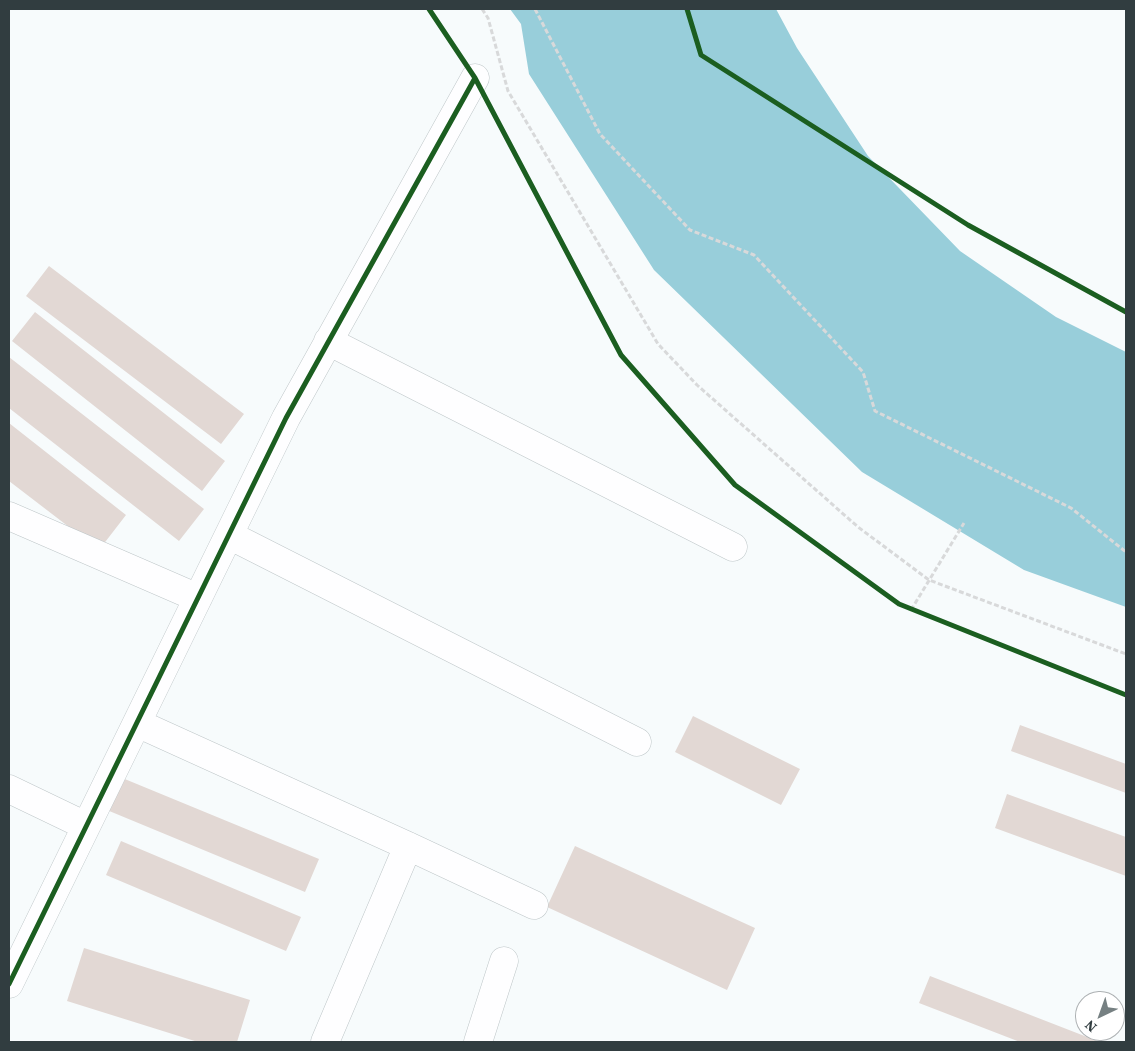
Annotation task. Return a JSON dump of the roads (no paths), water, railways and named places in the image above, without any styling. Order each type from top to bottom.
[{"type":"street","points":[[9,984],[286,418],[474,78]]},
{"type":"street","points":[[328,341],[733,547]]},
{"type":"street","points":[[9,516],[198,598]]},
{"type":"street","points":[[229,536],[637,742]]},
{"type":"street","points":[[137,723],[534,905]]},
{"type":"street","points":[[9,789],[86,826]]},
{"type":"street","points":[[325,1042],[408,846]]},
{"type":"street","points":[[478,1042],[504,961]]},
{"type":"water","points":[[510,9],[776,9],[797,48],[868,156],[960,251],[1056,317],[1126,352],[1126,607],[1024,570],[862,472],[654,270],[529,74],[521,24]]}]
